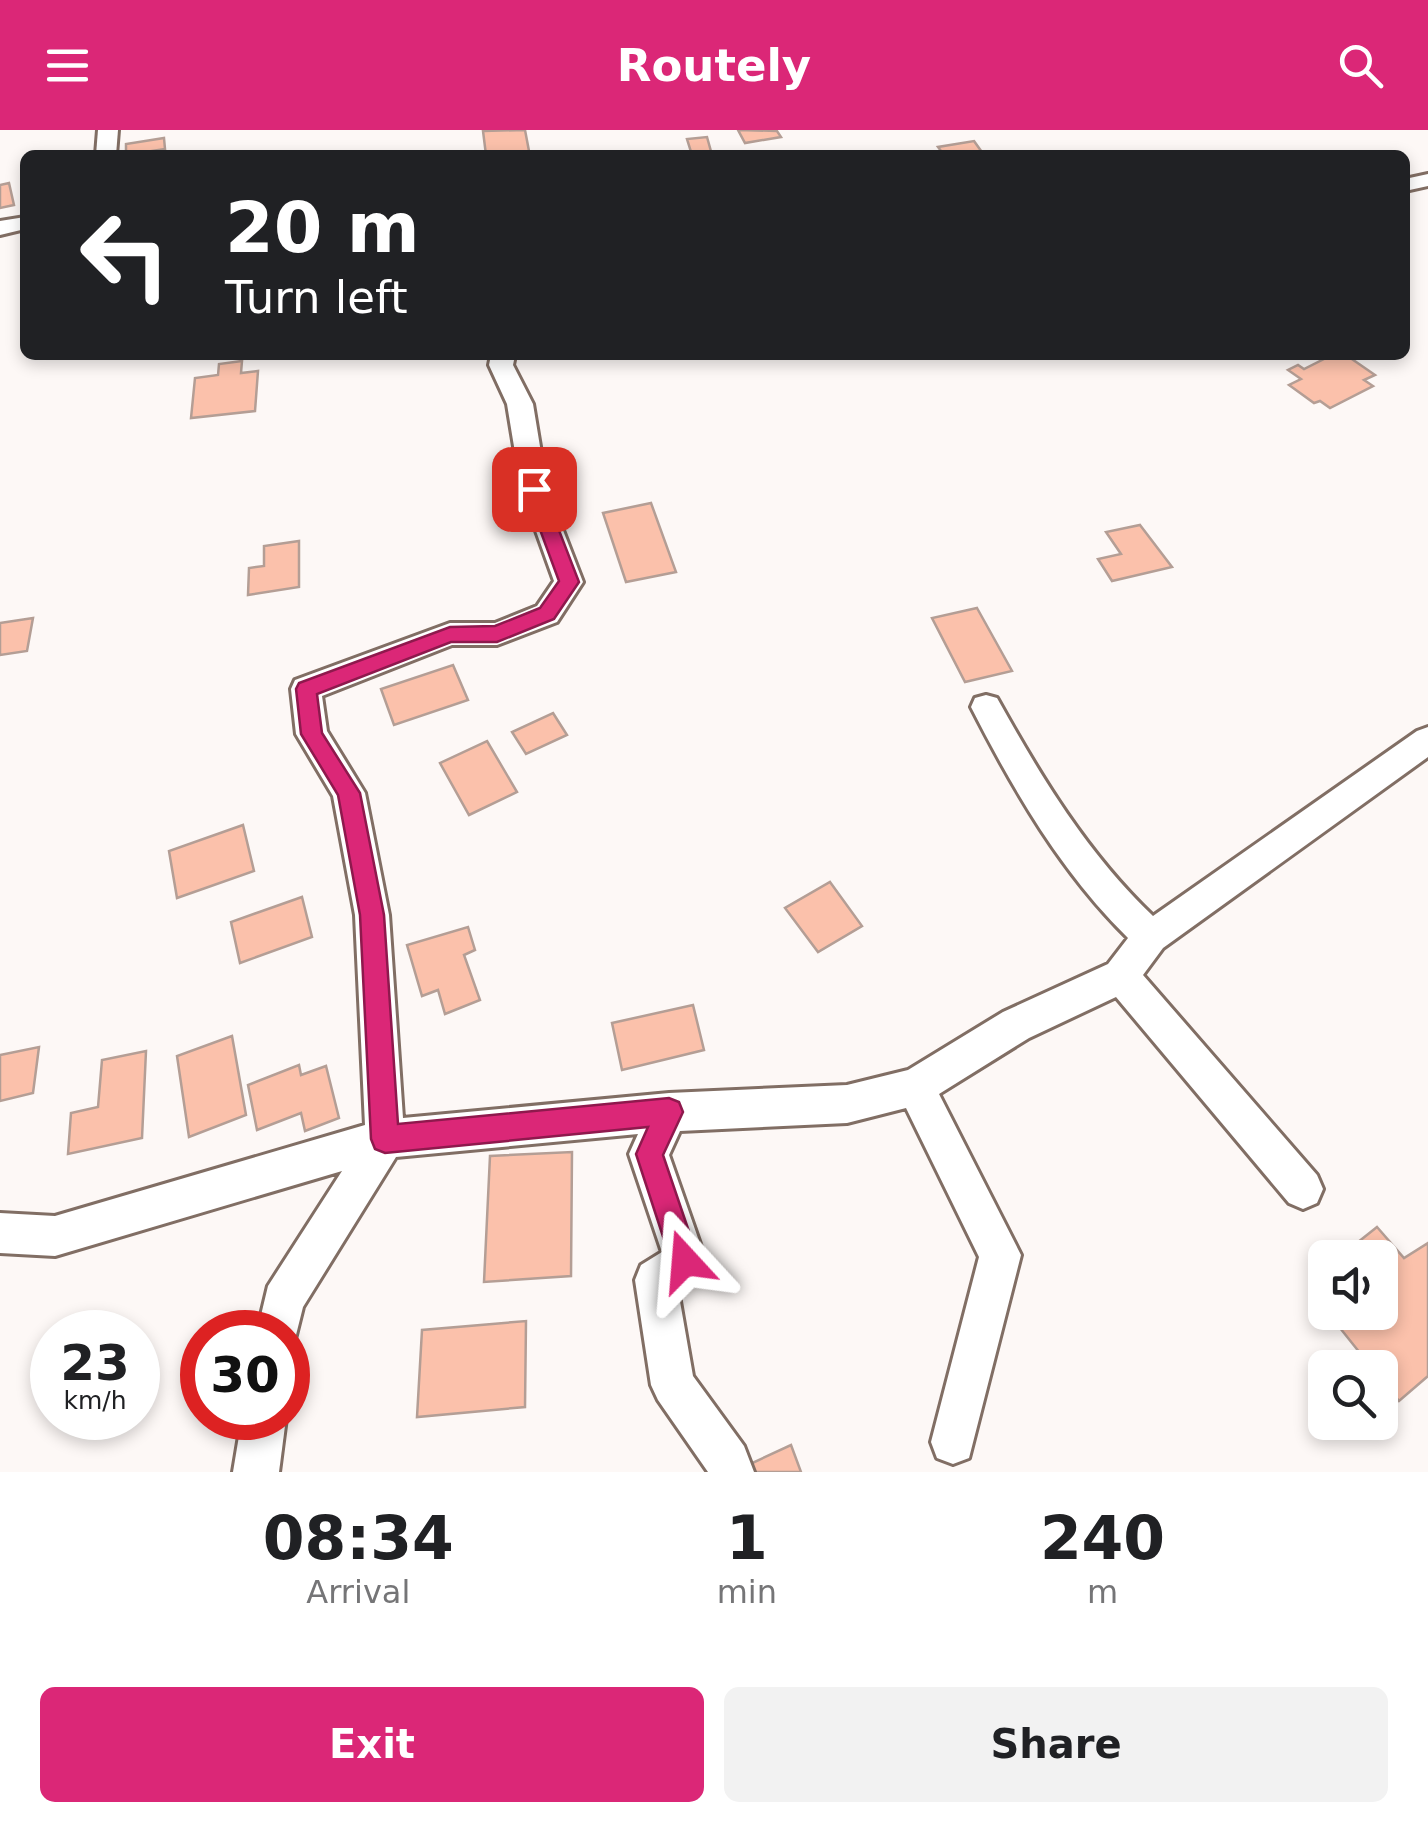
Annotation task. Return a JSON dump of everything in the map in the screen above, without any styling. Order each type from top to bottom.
[{"type":"street","points":[[281,1310],[283,1300],[385,1139],[372,915],[348,793],[312,734],[306,689],[450,634],[497,634],[547,614],[569,582],[534,489],[520,404],[500,365],[502,360]]},
{"type":"street","points":[[986,707],[1043,813],[1112,901],[1151,937]]},
{"type":"street","points":[[0,1233],[55,1236],[385,1139],[669,1112],[847,1104],[915,1087],[1016,1025],[1121,976],[1151,937],[1428,740]]},
{"type":"street","points":[[1121,976],[1303,1189]]},
{"type":"street","points":[[915,1087],[1000,1256],[953,1442]]},
{"type":"street","points":[[669,1112],[649,1154],[685,1261],[656,1280],[673,1386],[728,1462],[730,1472]]},
{"type":"street","points":[[256,1472],[261,1440]]},
{"type":"building","points":[[525,130],[529,150],[485,150],[483,131]]},
{"type":"building","points":[[738,130],[777,131],[781,137],[745,143]]},
{"type":"building","points":[[707,137],[711,150],[690,150],[687,139]]},
{"type":"building","points":[[164,138],[165,149],[126,150],[126,144]]},
{"type":"building","points":[[974,141],[980,150],[940,150],[938,147]]},
{"type":"building","points":[[9,183],[14,205],[0,208],[0,185]]},
{"type":"building","points":[[1322,360],[1353,360],[1375,375],[1364,380],[1373,386],[1330,408],[1320,401],[1314,403],[1289,385],[1301,379],[1288,370],[1298,365],[1304,369]]},
{"type":"building","points":[[242,361],[241,373],[258,371],[255,411],[191,418],[195,378],[218,375],[219,364]]},
{"type":"building","points":[[651,503],[676,572],[626,582],[603,513]]},
{"type":"building","points":[[1140,525],[1172,567],[1112,581],[1098,559],[1121,554],[1106,532]]},
{"type":"building","points":[[299,541],[299,587],[248,595],[249,568],[264,566],[264,546]]},
{"type":"building","points":[[977,608],[1012,671],[965,682],[932,618]]},
{"type":"building","points":[[33,618],[27,651],[0,655],[0,623]]},
{"type":"building","points":[[453,665],[468,700],[394,725],[381,689]]},
{"type":"building","points":[[553,713],[567,735],[526,754],[512,732]]},
{"type":"building","points":[[487,741],[517,792],[469,815],[440,763]]},
{"type":"building","points":[[243,825],[254,871],[177,898],[169,851]]},
{"type":"building","points":[[830,882],[862,926],[818,952],[785,908]]},
{"type":"building","points":[[302,897],[312,937],[240,963],[231,922]]},
{"type":"building","points":[[468,927],[475,950],[464,955],[480,1000],[445,1014],[438,990],[422,996],[407,945]]},
{"type":"building","points":[[693,1005],[704,1050],[622,1070],[612,1023]]},
{"type":"building","points":[[232,1036],[246,1115],[189,1137],[177,1056]]},
{"type":"building","points":[[39,1047],[33,1093],[0,1101],[0,1055]]},
{"type":"building","points":[[146,1051],[142,1138],[68,1154],[71,1113],[98,1107],[102,1060]]},
{"type":"building","points":[[299,1065],[301,1075],[326,1066],[339,1118],[305,1131],[301,1113],[257,1130],[248,1085]]},
{"type":"building","points":[[572,1152],[571,1276],[484,1282],[490,1156]]},
{"type":"building","points":[[1377,1227],[1388,1240],[1361,1240]]},
{"type":"building","points":[[1428,1243],[1428,1376],[1399,1401],[1398,1350],[1358,1350],[1342,1330],[1398,1330],[1398,1251],[1404,1258]]},
{"type":"building","points":[[526,1321],[525,1407],[417,1417],[422,1330]]},
{"type":"building","points":[[791,1445],[801,1472],[750,1472],[748,1465]]},
{"type":"route","points":[[534,489],[569,582],[547,614],[497,634],[450,634],[306,689],[312,734],[348,793],[372,915],[385,1139],[669,1112],[649,1154],[685,1261]]}]
